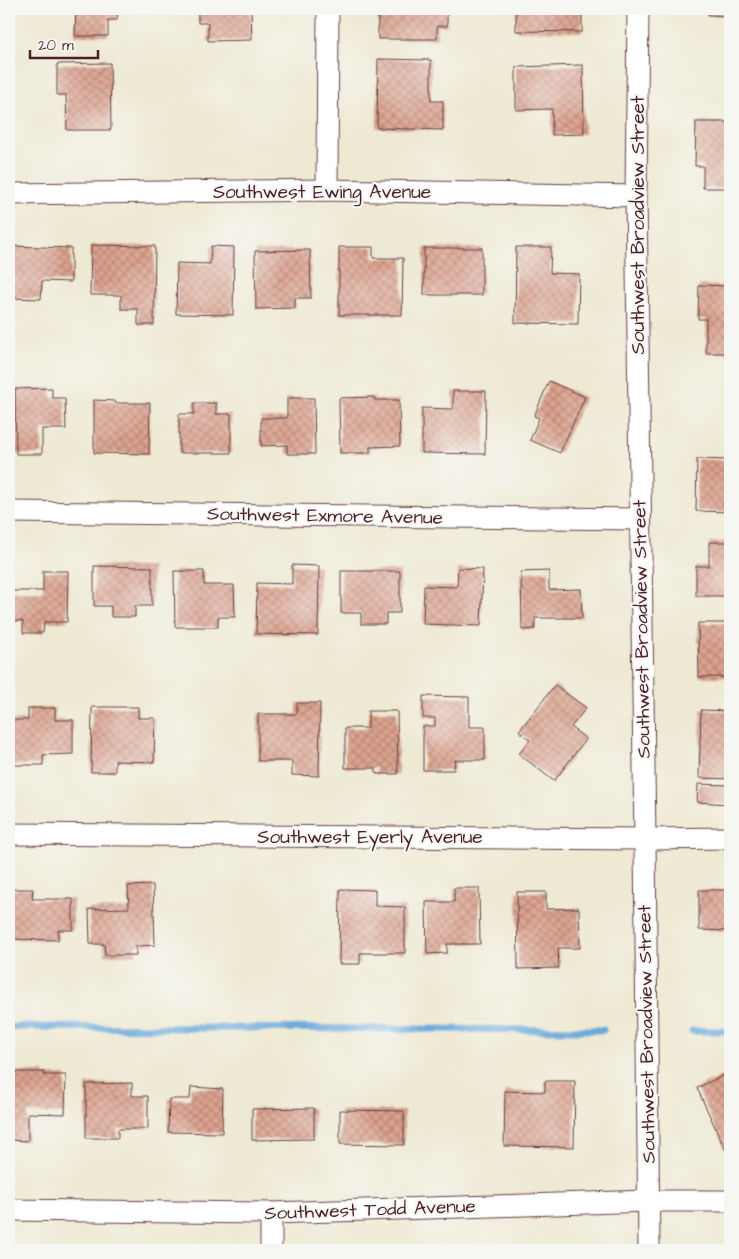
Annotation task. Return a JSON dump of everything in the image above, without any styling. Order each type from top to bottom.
[{"type":"street","points":[[327,190],[328,9]]},
{"type":"street","name":"Southwest Broadview Street","points":[[638,9],[636,196],[649,1250]]},
{"type":"street","name":"Southwest Ewing Avenue","points":[[9,194],[327,190],[636,196]]},
{"type":"street","name":"Southwest Exmore Avenue","points":[[9,512],[640,519]]},
{"type":"street","name":"Southwest Eyerly Avenue","points":[[9,834],[730,838]]},
{"type":"street","name":"Southwest Todd Avenue","points":[[9,1210],[271,1213],[649,1201],[730,1201]]},
{"type":"street","points":[[271,1213],[271,1250]]},
{"type":"building","points":[[76,9],[118,9],[117,20],[108,20],[108,36],[75,36]]},
{"type":"building","points":[[198,9],[251,9],[252,40],[208,41],[208,23],[198,23]]},
{"type":"building","points":[[378,9],[447,9],[447,26],[437,26],[437,39],[378,39]]},
{"type":"building","points":[[516,9],[582,9],[582,32],[516,31]]},
{"type":"building","points":[[708,9],[730,9],[730,16],[708,15]]},
{"type":"building","points":[[378,59],[431,60],[431,101],[443,101],[443,130],[377,128]]},
{"type":"building","points":[[110,63],[111,130],[67,130],[66,95],[57,95],[57,64]]},
{"type":"building","points":[[583,65],[584,134],[552,135],[552,109],[516,110],[516,67]]},
{"type":"building","points":[[696,122],[730,122],[730,188],[703,188],[703,166],[695,166]]},
{"type":"building","points":[[91,245],[155,246],[154,325],[138,325],[138,309],[121,309],[121,295],[90,295]]},
{"type":"building","points":[[10,246],[71,248],[71,282],[42,281],[41,299],[9,298]]},
{"type":"building","points":[[211,246],[234,247],[233,315],[176,314],[177,263],[210,264]]},
{"type":"building","points":[[339,247],[373,247],[373,258],[403,258],[402,315],[339,315]]},
{"type":"building","points":[[516,247],[551,247],[550,273],[579,274],[578,324],[515,323]]},
{"type":"building","points":[[424,248],[482,248],[482,295],[424,295]]},
{"type":"building","points":[[310,250],[311,298],[295,298],[295,308],[256,309],[255,251]]},
{"type":"building","points":[[699,285],[730,286],[730,353],[706,353],[706,319],[698,319]]},
{"type":"building","points":[[549,381],[585,397],[560,453],[530,440],[539,418],[534,416]]},
{"type":"building","points":[[52,388],[52,398],[65,398],[66,429],[42,429],[42,454],[16,454],[15,389]]},
{"type":"building","points":[[453,391],[486,391],[485,454],[422,453],[422,408],[453,409]]},
{"type":"building","points":[[374,397],[375,400],[399,400],[400,446],[370,447],[370,453],[340,453],[339,398]]},
{"type":"building","points":[[287,398],[314,398],[315,454],[287,454],[287,445],[261,446],[261,418],[287,418]]},
{"type":"building","points":[[94,400],[115,401],[115,403],[150,403],[149,454],[94,453]]},
{"type":"building","points":[[194,403],[216,403],[216,414],[231,414],[231,453],[179,453],[179,414],[194,414]]},
{"type":"building","points":[[697,459],[730,460],[730,512],[696,511]]},
{"type":"building","points":[[709,542],[730,542],[730,596],[696,596],[696,566],[709,566]]},
{"type":"building","points":[[292,565],[319,566],[318,635],[256,634],[257,583],[292,584]]},
{"type":"building","points":[[94,566],[152,567],[152,606],[135,606],[135,617],[111,617],[111,606],[94,606]]},
{"type":"building","points":[[458,568],[483,569],[481,626],[423,624],[424,586],[457,587]]},
{"type":"building","points":[[43,571],[68,571],[67,622],[44,622],[43,633],[23,633],[23,621],[12,621],[13,591],[43,591]]},
{"type":"building","points":[[174,571],[204,571],[204,585],[234,585],[235,617],[218,617],[218,627],[175,627]]},
{"type":"building","points":[[341,571],[400,571],[400,613],[386,613],[386,624],[361,624],[361,613],[341,613]]},
{"type":"building","points":[[549,571],[549,590],[581,589],[582,618],[535,618],[535,629],[522,630],[521,572]]},
{"type":"building","points":[[698,623],[730,623],[730,677],[699,677]]},
{"type":"building","points":[[555,685],[586,708],[571,727],[586,739],[554,781],[519,754],[530,740],[519,731]]},
{"type":"building","points":[[423,696],[469,697],[469,727],[485,727],[485,760],[455,760],[454,770],[423,770],[423,726],[435,726],[435,718],[423,718]]},
{"type":"building","points":[[297,703],[320,703],[319,776],[292,775],[292,761],[258,761],[258,714],[297,714]]},
{"type":"building","points":[[92,707],[138,707],[138,718],[155,718],[154,762],[115,761],[115,772],[91,772]]},
{"type":"building","points":[[28,708],[55,708],[55,720],[73,720],[73,754],[43,755],[43,765],[9,765],[9,720],[28,720]]},
{"type":"building","points":[[701,710],[730,711],[730,779],[699,778]]},
{"type":"building","points":[[368,711],[397,711],[398,774],[376,774],[376,768],[345,768],[345,728],[368,728]]},
{"type":"building","points":[[698,784],[729,785],[728,804],[697,802]]},
{"type":"building","points":[[153,885],[155,945],[136,946],[136,955],[105,955],[104,944],[90,944],[89,909],[129,908],[128,886]]},
{"type":"building","points":[[454,888],[479,888],[480,944],[447,944],[447,953],[427,954],[426,902],[454,902]]},
{"type":"building","points":[[9,889],[33,889],[32,899],[73,899],[73,930],[58,930],[58,940],[9,939]]},
{"type":"building","points":[[340,889],[375,890],[375,906],[405,907],[405,953],[360,953],[360,964],[339,964]]},
{"type":"building","points":[[699,890],[730,890],[730,931],[699,930]]},
{"type":"building","points":[[517,892],[546,892],[546,909],[579,908],[580,948],[558,948],[559,968],[518,969]]},
{"type":"building","points":[[9,1072],[44,1072],[44,1075],[66,1075],[65,1114],[28,1113],[28,1141],[9,1140]]},
{"type":"building","points":[[730,1072],[730,1149],[726,1151],[697,1088]]},
{"type":"building","points":[[545,1081],[575,1081],[574,1147],[504,1146],[505,1091],[545,1092]]},
{"type":"building","points":[[132,1083],[132,1096],[148,1096],[148,1129],[118,1129],[118,1138],[86,1138],[86,1084]]},
{"type":"building","points":[[191,1087],[223,1089],[222,1133],[168,1132],[169,1099],[190,1099]]},
{"type":"building","points":[[314,1108],[314,1139],[252,1140],[252,1109]]},
{"type":"building","points":[[340,1110],[404,1111],[404,1145],[340,1144]]},
{"type":"waterway","points":[[9,1027],[603,1030]]},
{"type":"waterway","points":[[692,1031],[730,1031]]}]
